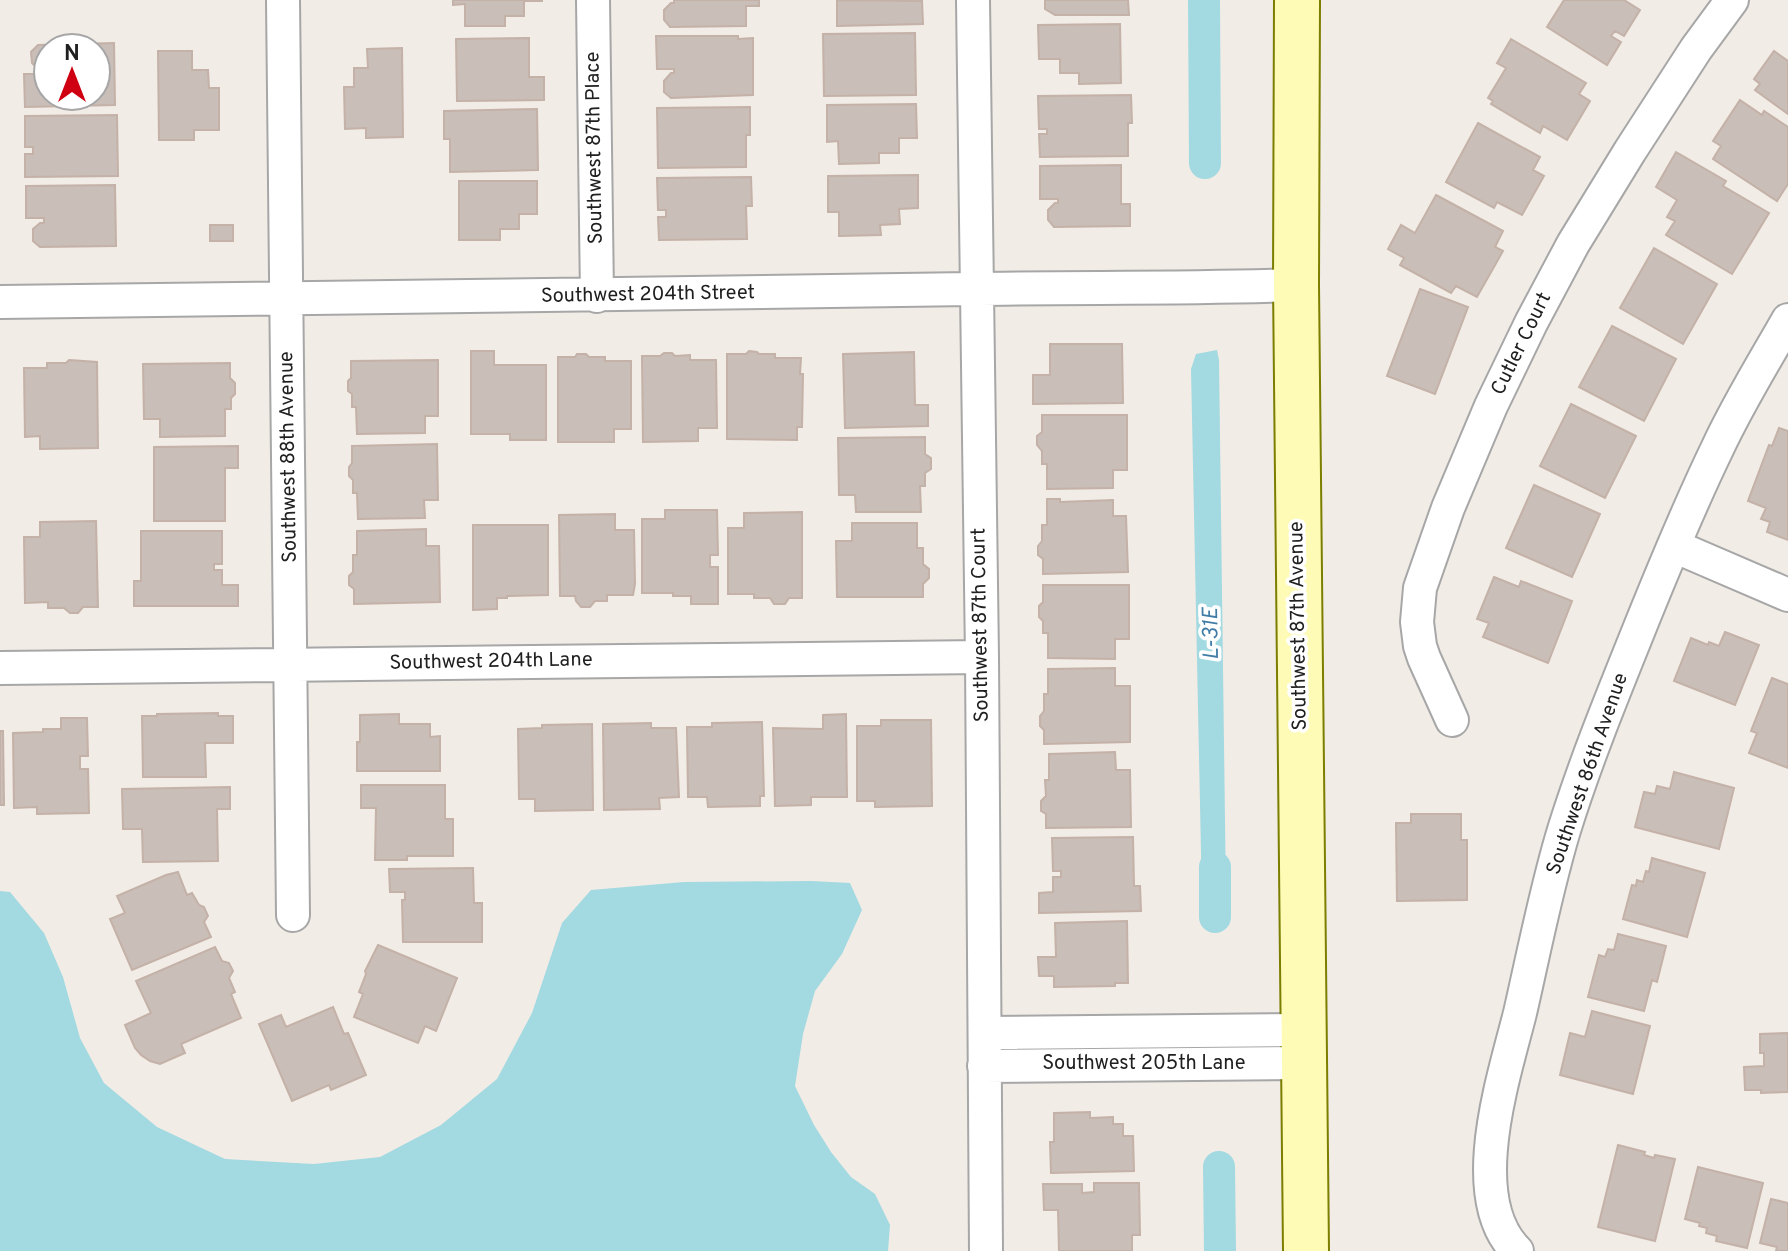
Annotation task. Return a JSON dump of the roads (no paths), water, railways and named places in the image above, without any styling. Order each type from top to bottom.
[{"type":"street","name":"Southwest 88th Avenue","points":[[283,0],[293,915]]},
{"type":"street","name":"Southwest 87th Place","points":[[593,0],[597,296]]},
{"type":"street","name":"Southwest 87th Court","points":[[973,0],[986,1251]]},
{"type":"street","name":"Southwest 87th Avenue","points":[[1297,0],[1296,285],[1306,1251]]},
{"type":"street","name":"Cutler Court","points":[[1452,720],[1424,658],[1417,622],[1420,588],[1448,508],[1491,406],[1573,244],[1696,49],[1732,0]]},
{"type":"street","name":"Southwest 204th Street","points":[[0,302],[1296,285]]},
{"type":"street","name":"Southwest 86th Avenue","points":[[1517,1251],[1501,1231],[1495,1216],[1491,1193],[1491,1154],[1498,1107],[1564,832],[1621,673],[1674,546],[1719,444],[1788,320]]},
{"type":"street","points":[[1674,546],[1788,595]]},
{"type":"street","name":"Southwest 204th Lane","points":[[0,668],[982,657]]},
{"type":"street","name":"Southwest 205th Lane","points":[[985,1033],[1303,1047]]},
{"type":"street","name":"Southwest 205th Lane","points":[[984,1066],[1303,1047]]},
{"type":"water","name":"L-31E","points":[[1217,350],[1226,897],[1225,911],[1206,911],[1202,901],[1191,369],[1196,354]]},
{"type":"water","points":[[684,882],[850,883],[862,910],[842,954],[815,991],[803,1034],[795,1086],[831,1152],[851,1177],[875,1194],[890,1225],[888,1251],[0,1251],[0,891],[10,892],[44,933],[63,977],[80,1038],[104,1083],[157,1127],[225,1159],[314,1164],[380,1157],[441,1125],[497,1079],[532,1013],[562,923],[591,890]]},
{"type":"water","points":[[1227,1175],[1228,1251],[1211,1251],[1211,1176]]},
{"type":"waterway","name":"L-31E","points":[[1204,0],[1205,163]]},
{"type":"waterway","name":"L-31E","points":[[1215,867],[1215,917]]},
{"type":"waterway","name":"L-31E","points":[[1219,1167],[1220,1251]]}]
